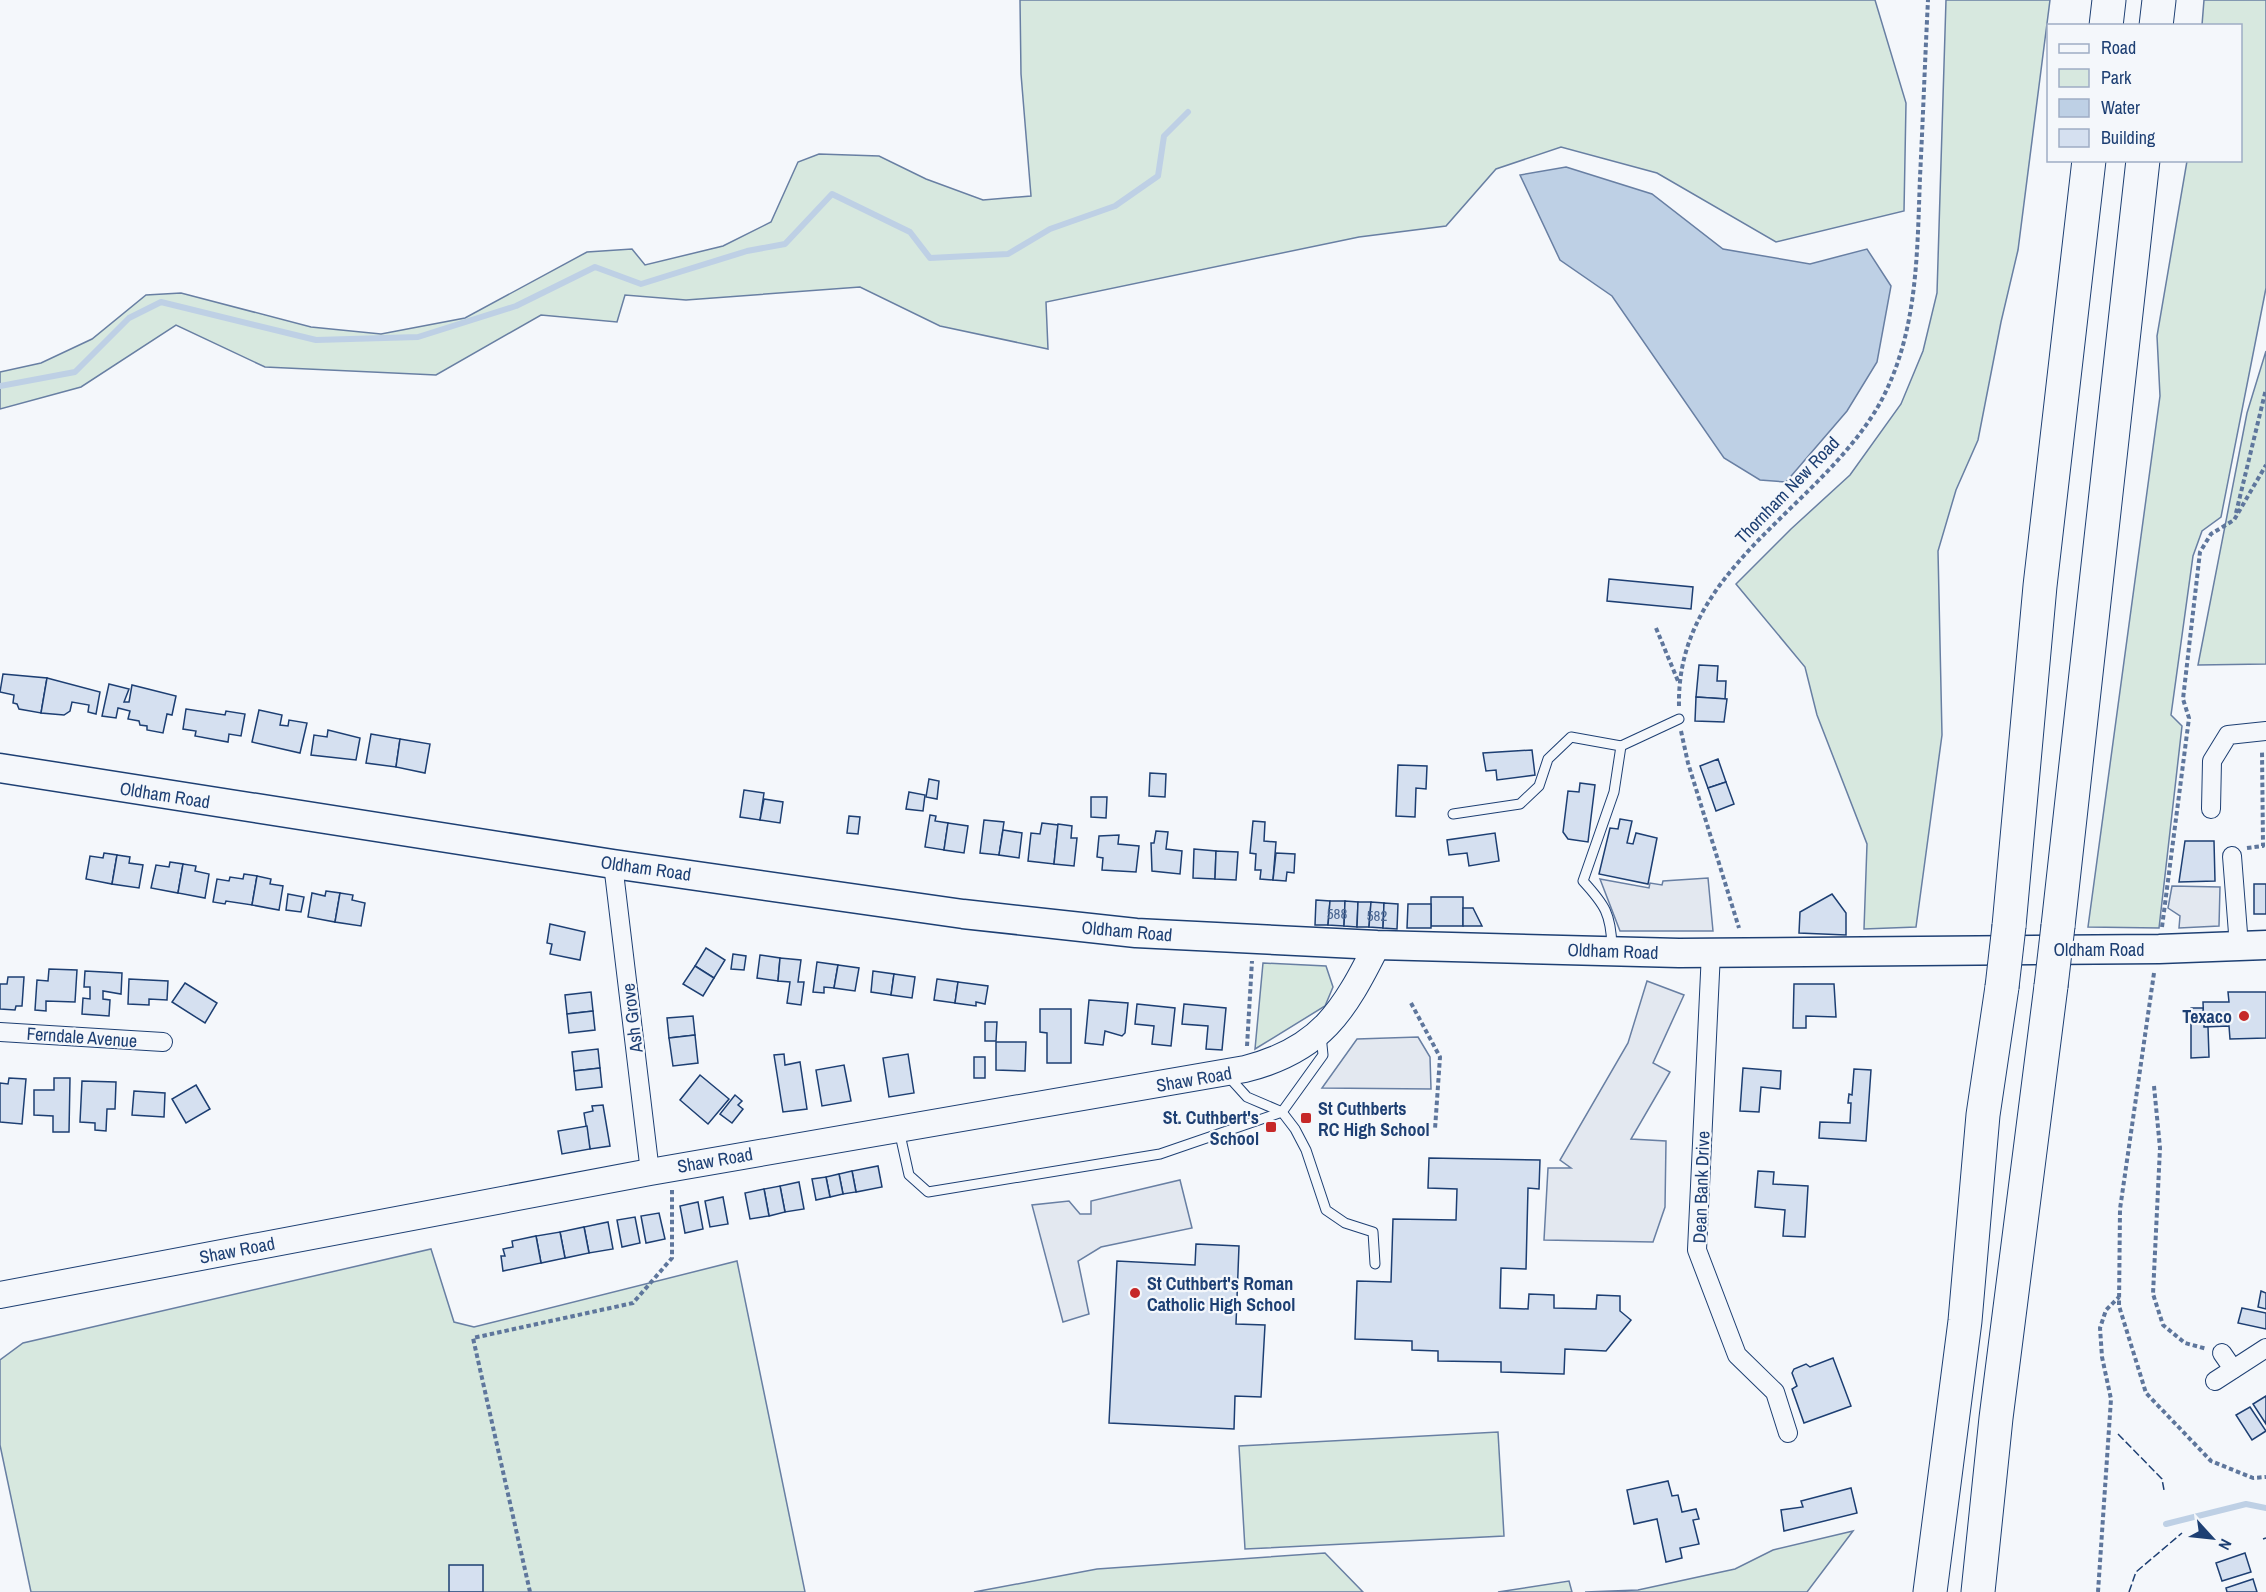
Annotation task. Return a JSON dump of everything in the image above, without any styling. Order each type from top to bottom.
[{"type":"highway","points":[[2106,24],[2109,0]]},
{"type":"highway","points":[[2156,24],[2159,0]]},
{"type":"highway","points":[[1930,1592],[1965,1322],[1983,1115],[2009,926],[2042,574],[2089,162]]},
{"type":"highway","points":[[1978,1592],[1996,1418],[2058,926],[2143,162]]},
{"type":"main road","name":"Oldham Road","points":[[0,768],[613,864],[963,914],[1136,933],[1377,945],[1711,952],[2159,949],[2252,945]]},
{"type":"street","points":[[2211,809],[2212,761],[2228,735],[2264,731]]},
{"type":"street","points":[[2232,856],[2252,945]]},
{"type":"street","name":"Ash Grove","points":[[613,864],[659,1170]]},
{"type":"street","name":"Shaw Road","points":[[0,1295],[659,1170],[1236,1071],[1267,1063],[1300,1048],[1321,1032],[1353,993],[1377,945]]},
{"type":"street","name":"Dean Bank Drive","points":[[1711,952],[1697,1250],[1737,1355],[1775,1392],[1788,1433]]},
{"type":"street","name":"Ferndale Avenue","points":[[0,1032],[163,1042]]},
{"type":"street","points":[[2215,1380],[2266,1348]]},
{"type":"street","points":[[2222,1353],[2233,1369]]},
{"type":"lane","points":[[1453,814],[1520,804],[1539,786],[1548,759],[1571,736],[1621,746],[1679,719]]},
{"type":"lane","points":[[1612,950],[1611,919],[1602,902],[1583,881],[1614,792],[1621,746]]},
{"type":"lane","points":[[899,1128],[909,1175],[928,1192],[1160,1154],[1282,1112],[1323,1055],[1321,1032]]},
{"type":"lane","points":[[1236,1071],[1247,1097],[1282,1112],[1306,1150],[1326,1210],[1346,1223],[1373,1232],[1375,1264]]},
{"type":"path","name":"Thornham New Road","points":[[1746,952],[1688,763],[1679,719],[1678,681],[1689,642],[1713,593],[1752,545],[1844,453],[1880,404],[1903,347],[1916,288],[1928,0]]},
{"type":"path","points":[[2234,520],[2266,389]]},
{"type":"path","points":[[2159,949],[2189,718],[2183,699],[2200,552],[2211,534],[2234,520],[2266,465]]},
{"type":"path","points":[[1656,628],[1678,681]]},
{"type":"path","points":[[2263,846],[2264,731]]},
{"type":"path","points":[[1236,1071],[1254,939]]},
{"type":"path","points":[[2148,999],[2120,1209],[2119,1306],[2146,1393],[2211,1461],[2253,1478],[2266,1477]]},
{"type":"path","points":[[1411,1003],[1440,1057],[1435,1129]]},
{"type":"path","points":[[2154,1086],[2160,1148],[2153,1294],[2163,1324],[2185,1343],[2222,1353]]},
{"type":"path","points":[[530,1592],[473,1338],[633,1303],[672,1258],[672,1192],[659,1170]]},
{"type":"path","points":[[2098,1592],[2111,1399],[2102,1357],[2100,1328],[2106,1310],[2119,1297]]},
{"type":"green space","points":[[1020,0],[1875,0],[1906,103],[1904,211],[1776,242],[1657,173],[1561,147],[1496,169],[1446,226],[1359,237],[1046,302],[1048,349],[940,326],[860,287],[686,300],[625,295],[617,322],[541,315],[436,375],[265,367],[176,325],[81,387],[0,409],[0,372],[41,363],[92,339],[146,295],[181,293],[311,327],[381,334],[465,318],[587,252],[632,249],[645,265],[723,246],[771,222],[798,162],[819,154],[879,156],[926,179],[983,200],[1031,196],[1021,74]]},
{"type":"green space","points":[[1946,0],[2050,0],[2018,250],[2001,322],[1978,440],[1956,490],[1938,551],[1942,735],[1916,927],[1864,929],[1867,844],[1817,715],[1805,667],[1736,584],[1850,475],[1901,404],[1923,351],[1937,293]]},
{"type":"green space","points":[[2204,0],[2266,0],[2266,288],[2221,517],[2202,531],[2193,556],[2171,715],[2182,726],[2159,928],[2088,927],[2160,396],[2157,336],[2187,162],[2242,162],[2242,24],[2202,24]]},
{"type":"green space","points":[[2266,351],[2266,664],[2198,665],[2247,413]]},
{"type":"green space","points":[[1263,963],[1326,966],[1333,987],[1325,1006],[1255,1049]]},
{"type":"green space","points":[[431,1249],[454,1322],[474,1327],[737,1261],[805,1592],[31,1592],[0,1445],[0,1360],[23,1343]]},
{"type":"green space","points":[[1498,1432],[1504,1536],[1245,1549],[1239,1446]]},
{"type":"green space","points":[[1853,1531],[1807,1592],[1585,1592],[1638,1590],[1735,1569],[1773,1550]]},
{"type":"green space","points":[[1325,1553],[1363,1592],[974,1592],[1097,1569]]},
{"type":"green space","points":[[1569,1581],[1572,1592],[1498,1592]]},
{"type":"shaded area","points":[[1708,878],[1713,931],[1620,931],[1600,879],[1649,888],[1650,883],[1662,885],[1663,881]]},
{"type":"shaded area","points":[[2172,886],[2220,887],[2219,926],[2179,928],[2180,916],[2168,908]]},
{"type":"shaded area","points":[[1647,981],[1684,995],[1653,1063],[1670,1072],[1631,1139],[1666,1141],[1665,1207],[1653,1242],[1544,1240],[1548,1168],[1571,1168],[1560,1160],[1628,1043]]},
{"type":"shaded area","points":[[1418,1037],[1430,1057],[1431,1089],[1322,1088],[1357,1039]]},
{"type":"shaded area","points":[[1180,1180],[1192,1228],[1101,1247],[1078,1261],[1089,1314],[1063,1322],[1032,1205],[1069,1201],[1080,1214],[1091,1214],[1091,1201]]},
{"type":"water","points":[[1566,167],[1652,194],[1723,249],[1810,264],[1867,249],[1891,286],[1877,362],[1847,411],[1786,482],[1760,480],[1724,458],[1612,296],[1560,260],[1520,175]]},
{"type":"building","points":[[1609,579],[1693,587],[1691,609],[1607,601]]},
{"type":"building","points":[[1699,665],[1718,666],[1717,681],[1726,681],[1725,699],[1696,697]]},
{"type":"building","points":[[3,674],[47,678],[41,713],[19,709],[17,704],[13,703],[14,695],[0,692]]},
{"type":"building","points":[[47,678],[100,692],[96,714],[88,712],[89,705],[72,702],[70,711],[64,715],[41,713]]},
{"type":"building","points":[[109,684],[129,689],[124,702],[129,702],[132,685],[176,696],[172,715],[167,714],[163,733],[147,730],[147,726],[140,725],[139,721],[128,719],[130,711],[118,708],[116,718],[102,716]]},
{"type":"building","points":[[1696,697],[1727,699],[1724,722],[1695,721]]},
{"type":"building","points":[[186,709],[225,715],[226,711],[245,714],[241,736],[229,734],[228,742],[195,736],[196,731],[183,729]]},
{"type":"building","points":[[259,710],[282,715],[280,725],[288,726],[289,720],[307,723],[300,753],[252,742]]},
{"type":"building","points":[[328,730],[360,738],[356,760],[311,755],[314,735],[327,737]]},
{"type":"building","points":[[371,734],[400,739],[396,767],[366,763]]},
{"type":"building","points":[[400,739],[430,744],[425,773],[396,767]]},
{"type":"building","points":[[1532,750],[1535,775],[1497,780],[1496,770],[1486,771],[1483,753]]},
{"type":"building","points":[[1718,759],[1726,782],[1708,788],[1700,766]]},
{"type":"building","points":[[1398,765],[1427,766],[1426,789],[1416,788],[1415,817],[1396,816]]},
{"type":"building","points":[[1150,773],[1166,774],[1165,797],[1149,796]]},
{"type":"building","points":[[929,779],[939,781],[937,799],[926,797]]},
{"type":"building","points":[[1726,782],[1734,804],[1716,811],[1708,788]]},
{"type":"building","points":[[1580,783],[1595,785],[1588,842],[1568,839],[1563,832],[1568,791],[1579,792]]},
{"type":"building","points":[[744,790],[764,793],[760,820],[740,817]]},
{"type":"building","points":[[909,792],[925,795],[923,811],[906,809]]},
{"type":"building","points":[[1091,797],[1107,797],[1106,818],[1091,817]]},
{"type":"building","points":[[764,799],[783,802],[780,823],[760,820]]},
{"type":"building","points":[[930,815],[936,816],[935,821],[948,823],[944,850],[925,847]]},
{"type":"building","points":[[849,816],[860,817],[858,834],[847,833]]},
{"type":"building","points":[[1620,819],[1632,821],[1627,843],[1633,844],[1636,833],[1657,838],[1648,884],[1599,874],[1610,828],[1618,829]]},
{"type":"building","points":[[984,820],[1004,822],[999,855],[980,853]]},
{"type":"building","points":[[1253,821],[1265,822],[1264,841],[1276,842],[1273,880],[1260,879],[1261,870],[1255,870],[1256,854],[1250,853]]},
{"type":"building","points":[[948,823],[968,826],[964,853],[944,850]]},
{"type":"building","points":[[1042,823],[1058,825],[1054,864],[1028,861],[1031,833],[1040,834]]},
{"type":"building","points":[[1058,824],[1072,826],[1071,838],[1077,838],[1074,866],[1054,864]]},
{"type":"building","points":[[1003,830],[1022,833],[1019,858],[999,855]]},
{"type":"building","points":[[1156,831],[1168,832],[1166,849],[1182,851],[1180,874],[1152,871],[1151,843],[1154,843]]},
{"type":"building","points":[[1495,833],[1499,861],[1469,866],[1467,853],[1449,855],[1447,840]]},
{"type":"building","points":[[1119,835],[1118,844],[1139,846],[1136,872],[1102,870],[1103,858],[1097,857],[1099,836]]},
{"type":"building","points":[[2185,841],[2214,841],[2215,881],[2179,882]]},
{"type":"building","points":[[1194,849],[1216,851],[1215,879],[1193,878]]},
{"type":"building","points":[[1216,851],[1238,852],[1236,880],[1215,879]]},
{"type":"building","points":[[104,853],[117,855],[112,884],[86,879],[90,856],[103,858]]},
{"type":"building","points":[[1276,853],[1295,854],[1294,873],[1287,872],[1286,881],[1273,880]]},
{"type":"building","points":[[117,855],[130,857],[129,863],[143,865],[139,888],[112,884]]},
{"type":"building","points":[[170,862],[183,864],[178,893],[151,888],[156,865],[169,867]]},
{"type":"building","points":[[183,864],[196,866],[195,871],[209,874],[205,898],[178,893]]},
{"type":"building","points":[[244,874],[257,876],[252,905],[226,901],[225,904],[213,902],[217,879],[229,881],[230,877],[243,879]]},
{"type":"building","points":[[257,876],[271,879],[270,884],[283,886],[279,910],[252,905]]},
{"type":"building","points":[[2254,884],[2266,884],[2266,914],[2254,914]]},
{"type":"building","points":[[326,891],[340,893],[335,922],[308,917],[312,893],[325,896]]},
{"type":"building","points":[[340,893],[353,895],[352,900],[365,903],[361,926],[335,922]]},
{"type":"building","points":[[288,894],[304,897],[301,912],[286,910]]},
{"type":"building","points":[[1832,894],[1846,913],[1846,935],[1799,933],[1800,912]]},
{"type":"building","points":[[1431,897],[1463,897],[1463,926],[1431,926]]},
{"type":"building","points":[[1316,900],[1330,901],[1328,925],[1315,925]]},
{"type":"building","points":[[1330,901],[1345,901],[1344,926],[1328,925]]},
{"type":"building","points":[[1345,901],[1358,902],[1357,927],[1344,926]]},
{"type":"building","points":[[1358,902],[1371,902],[1369,927],[1357,927]]},
{"type":"building","points":[[1371,902],[1384,903],[1383,928],[1369,927]]},
{"type":"building","points":[[1384,903],[1398,904],[1397,929],[1383,928]]},
{"type":"building","points":[[1408,904],[1431,904],[1431,928],[1407,928]]},
{"type":"building","points":[[1463,908],[1473,908],[1482,926],[1463,926]]},
{"type":"building","points":[[550,924],[585,932],[580,960],[550,954],[552,944],[547,943]]},
{"type":"building","points":[[706,948],[725,960],[714,978],[695,966]]},
{"type":"building","points":[[733,954],[746,956],[744,970],[731,969]]},
{"type":"building","points":[[760,955],[780,958],[778,981],[757,978]]},
{"type":"building","points":[[780,958],[801,960],[798,982],[804,982],[801,1005],[787,1003],[790,982],[778,981]]},
{"type":"building","points":[[817,962],[838,965],[834,988],[824,987],[824,993],[813,992]]},
{"type":"building","points":[[838,965],[859,968],[855,991],[834,988]]},
{"type":"building","points":[[695,966],[714,978],[703,996],[683,984]]},
{"type":"building","points":[[49,969],[77,970],[75,1002],[46,1001],[46,1011],[35,1010],[37,980],[48,981]]},
{"type":"building","points":[[85,971],[122,973],[121,994],[103,991],[103,999],[110,1000],[109,1016],[82,1014],[83,998],[90,999],[90,987],[84,987]]},
{"type":"building","points":[[873,971],[894,974],[891,995],[871,992]]},
{"type":"building","points":[[894,974],[915,977],[912,998],[891,995]]},
{"type":"building","points":[[8,977],[24,977],[22,1006],[16,1006],[15,1010],[0,1009],[0,984],[7,984]]},
{"type":"building","points":[[129,979],[168,981],[167,1000],[149,999],[149,1005],[128,1004]]},
{"type":"building","points":[[937,979],[958,982],[955,1003],[934,1000]]},
{"type":"building","points":[[958,982],[988,986],[985,1004],[976,1002],[976,1006],[955,1003]]},
{"type":"building","points":[[185,983],[217,1003],[205,1023],[172,1002]]},
{"type":"building","points":[[1794,984],[1834,984],[1836,1017],[1806,1016],[1806,1028],[1793,1028]]},
{"type":"building","points":[[591,992],[593,1011],[567,1014],[565,995]]},
{"type":"building","points":[[2228,992],[2266,992],[2266,1038],[2230,1039],[2229,1026],[2204,1027],[2203,1002],[2229,1002]]},
{"type":"building","points":[[1089,1000],[1128,1003],[1125,1033],[1122,1036],[1105,1031],[1103,1045],[1085,1043]]},
{"type":"building","points":[[1137,1004],[1175,1008],[1171,1046],[1152,1044],[1154,1026],[1135,1024]]},
{"type":"building","points":[[1184,1004],[1226,1008],[1222,1050],[1206,1049],[1208,1026],[1182,1024]]},
{"type":"building","points":[[2191,1008],[2203,1008],[2204,1027],[2208,1027],[2209,1057],[2191,1058]]},
{"type":"building","points":[[1040,1009],[1071,1009],[1071,1063],[1047,1063],[1047,1033],[1040,1032]]},
{"type":"building","points":[[593,1011],[595,1030],[569,1033],[567,1014]]},
{"type":"building","points":[[693,1016],[695,1035],[669,1038],[667,1018]]},
{"type":"building","points":[[985,1022],[997,1022],[996,1041],[985,1041]]},
{"type":"building","points":[[695,1035],[698,1063],[673,1066],[669,1038]]},
{"type":"building","points":[[996,1042],[1026,1042],[1025,1071],[996,1070]]},
{"type":"building","points":[[598,1049],[600,1068],[574,1071],[572,1052]]},
{"type":"building","points":[[784,1054],[785,1065],[800,1062],[807,1109],[783,1112],[774,1055]]},
{"type":"building","points":[[908,1054],[914,1093],[889,1097],[883,1058]]},
{"type":"building","points":[[974,1057],[985,1057],[985,1078],[974,1078]]},
{"type":"building","points":[[844,1065],[851,1101],[822,1106],[816,1070]]},
{"type":"building","points":[[600,1068],[602,1087],[576,1090],[574,1071]]},
{"type":"building","points":[[1743,1068],[1781,1071],[1780,1089],[1761,1087],[1759,1112],[1740,1111]]},
{"type":"building","points":[[1854,1069],[1871,1070],[1866,1141],[1819,1138],[1820,1122],[1850,1123],[1851,1103],[1848,1103],[1849,1094],[1852,1095]]},
{"type":"building","points":[[700,1075],[729,1099],[708,1124],[680,1100]]},
{"type":"building","points":[[9,1078],[26,1079],[22,1124],[0,1122],[0,1083],[8,1084]]},
{"type":"building","points":[[54,1078],[70,1078],[69,1132],[53,1132],[53,1116],[34,1115],[34,1090],[54,1090]]},
{"type":"building","points":[[82,1081],[116,1082],[115,1109],[107,1109],[106,1131],[95,1130],[95,1123],[80,1122]]},
{"type":"building","points":[[196,1085],[210,1109],[186,1123],[172,1099]]},
{"type":"building","points":[[134,1091],[165,1093],[164,1117],[132,1115]]},
{"type":"building","points":[[735,1095],[742,1101],[738,1105],[743,1109],[732,1123],[720,1114]]},
{"type":"building","points":[[603,1105],[610,1146],[590,1149],[584,1113],[593,1111],[592,1106]]},
{"type":"building","points":[[587,1126],[590,1149],[562,1154],[558,1131]]},
{"type":"building","points":[[1429,1158],[1540,1160],[1539,1189],[1528,1188],[1526,1269],[1501,1268],[1500,1308],[1528,1309],[1529,1294],[1554,1295],[1554,1308],[1596,1309],[1597,1295],[1620,1296],[1620,1311],[1631,1320],[1606,1351],[1565,1349],[1564,1374],[1501,1372],[1501,1362],[1438,1361],[1438,1351],[1412,1350],[1412,1341],[1355,1339],[1357,1281],[1391,1282],[1393,1219],[1456,1220],[1457,1189],[1428,1188]]},
{"type":"building","points":[[878,1166],[882,1187],[856,1192],[852,1171]]},
{"type":"building","points":[[852,1171],[856,1192],[843,1194],[839,1174]]},
{"type":"building","points":[[1758,1171],[1774,1172],[1773,1184],[1808,1186],[1805,1237],[1783,1236],[1785,1210],[1755,1207]]},
{"type":"building","points":[[839,1174],[843,1194],[830,1197],[826,1177]]},
{"type":"building","points":[[826,1177],[830,1197],[816,1200],[812,1179]]},
{"type":"building","points":[[799,1182],[804,1209],[785,1212],[780,1186]]},
{"type":"building","points":[[780,1186],[785,1212],[769,1216],[764,1189]]},
{"type":"building","points":[[764,1189],[769,1216],[750,1219],[745,1193]]},
{"type":"building","points":[[723,1197],[728,1224],[710,1227],[705,1201]]},
{"type":"building","points":[[698,1202],[703,1229],[685,1233],[680,1206]]},
{"type":"building","points":[[659,1213],[665,1239],[646,1243],[641,1216]]},
{"type":"building","points":[[635,1217],[640,1243],[622,1247],[617,1220]]},
{"type":"building","points":[[608,1222],[613,1249],[589,1253],[584,1227]]},
{"type":"building","points":[[584,1227],[589,1253],[565,1258],[560,1232]]},
{"type":"building","points":[[560,1232],[565,1258],[541,1263],[536,1236]]},
{"type":"building","points":[[536,1236],[541,1263],[503,1271],[501,1256],[505,1256],[503,1249],[513,1247],[512,1241]]},
{"type":"building","points":[[1196,1244],[1239,1246],[1236,1324],[1265,1325],[1261,1397],[1235,1396],[1234,1429],[1109,1423],[1117,1261],[1195,1265]]},
{"type":"building","points":[[2261,1291],[2266,1293],[2266,1309],[2258,1307]]},
{"type":"building","points":[[2242,1308],[2266,1313],[2266,1329],[2238,1323]]},
{"type":"building","points":[[1833,1358],[1851,1406],[1804,1423],[1792,1389],[1797,1386],[1792,1373],[1794,1369],[1806,1364],[1810,1367]]},
{"type":"building","points":[[2266,1396],[2266,1424],[2253,1404]]},
{"type":"building","points":[[2250,1407],[2266,1431],[2252,1440],[2236,1415]]},
{"type":"building","points":[[1668,1481],[1672,1496],[1678,1495],[1682,1512],[1696,1509],[1699,1519],[1693,1520],[1699,1544],[1680,1548],[1682,1558],[1666,1562],[1657,1519],[1634,1524],[1627,1490]]},
{"type":"building","points":[[1851,1488],[1857,1513],[1784,1531],[1781,1510],[1803,1507],[1801,1501]]},
{"type":"building","points":[[2245,1553],[2251,1572],[2222,1581],[2216,1563]]},
{"type":"building","points":[[449,1565],[483,1565],[483,1592],[449,1592]]},
{"type":"building","points":[[2253,1579],[2257,1592],[2227,1592],[2226,1588]]},
{"type":"waterway","points":[[0,386],[75,372],[129,318],[161,302],[316,340],[418,337],[516,306],[595,267],[641,284],[747,251],[785,244],[832,194],[910,232],[930,258],[1008,254],[1050,229],[1115,206],[1158,176],[1164,136],[1188,112]]},
{"type":"waterway","points":[[2166,1524],[2246,1504],[2266,1508]]},
{"type":"fence","points":[[2118,1434],[2162,1479],[2164,1490]]},
{"type":"fence","points":[[2129,1592],[2136,1572],[2182,1533]]},
{"type":"place","name":"Texaco","points":[[2244,1016]]},
{"type":"place","name":"St Cuthberts RC High School","points":[[1306,1118]]},
{"type":"place","name":"St. Cuthbert's School","points":[[1271,1127]]},
{"type":"place","name":"St Cuthbert's Roman Catholic High School","points":[[1135,1293]]}]
